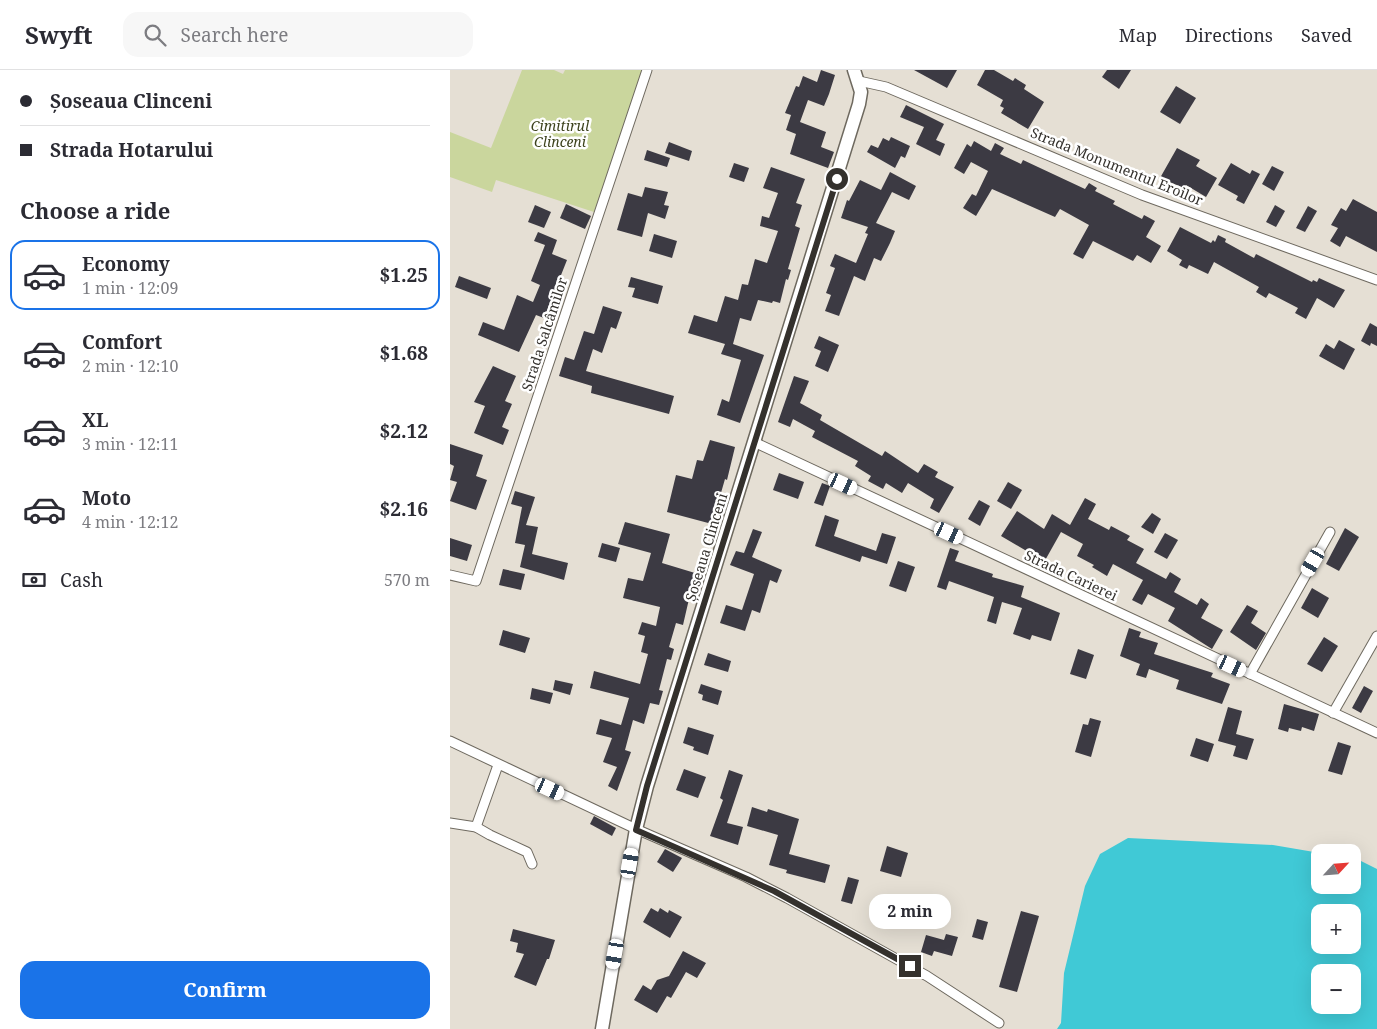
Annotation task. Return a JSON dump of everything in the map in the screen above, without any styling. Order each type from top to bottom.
[{"type":"main road","name":"Șoseaua Clinceni","points":[[602,1029],[636,830],[647,786],[859,104],[861,92],[856,76]]},
{"type":"street","name":"Strada Salcâmilor","points":[[450,574],[476,581],[647,70]]},
{"type":"street","name":"Strada Monumentul Eroilor","points":[[856,76],[1142,195],[1377,280]]},
{"type":"street","name":"Strada Carierei","points":[[754,442],[1377,733]]},
{"type":"street","points":[[1250,674],[1330,532]]},
{"type":"street","points":[[1333,713],[1377,636]]},
{"type":"street","points":[[450,741],[636,830],[738,874],[787,898],[894,957],[999,1023]]},
{"type":"street","points":[[476,827],[498,765]]},
{"type":"street","points":[[450,824],[476,827],[527,852],[532,864]]},
{"type":"green space","name":"Cimitirul Clinceni","points":[[522,70],[554,70],[563,74],[565,70],[644,70],[594,212],[496,180],[492,192],[450,177],[450,132],[491,148]]},
{"type":"water","points":[[1128,838],[1273,845],[1311,851],[1311,894],[1361,894],[1361,861],[1377,869],[1377,1029],[1057,1029],[1061,1023],[1064,973],[1085,886],[1100,854]]},
{"type":"building","points":[[821,70],[835,75],[829,94],[824,106],[808,100],[800,122],[826,132],[821,147],[834,152],[828,168],[790,154],[796,134],[786,130],[791,115],[785,113],[796,86],[799,87],[803,76],[817,82]]},
{"type":"building","points":[[914,70],[957,70],[947,88]]},
{"type":"building","points":[[985,70],[994,70],[1013,81],[1015,78],[1026,85],[1024,89],[1044,102],[1028,129],[1001,113],[1004,108],[1000,106],[1003,100],[977,85]]},
{"type":"building","points":[[1107,70],[1131,70],[1119,89],[1102,77]]},
{"type":"building","points":[[1176,86],[1196,98],[1180,124],[1160,112]]},
{"type":"building","points":[[906,105],[944,124],[936,140],[945,144],[940,156],[916,144],[924,127],[900,117]]},
{"type":"building","points":[[891,137],[910,146],[905,158],[901,156],[895,168],[867,152],[871,145],[878,148],[883,138],[889,141]]},
{"type":"building","points":[[974,141],[991,151],[995,143],[1004,148],[1000,154],[1021,164],[1023,160],[1085,189],[1089,183],[1097,188],[1095,191],[1115,201],[1113,204],[1142,219],[1144,215],[1155,221],[1146,237],[1161,246],[1151,263],[1137,255],[1133,261],[1093,241],[1083,259],[1073,254],[1089,225],[1060,209],[1055,217],[992,189],[976,216],[963,208],[972,194],[976,196],[988,171],[971,162],[964,174],[954,168],[967,144],[971,147]]},
{"type":"building","points":[[669,142],[692,151],[689,161],[665,153]]},
{"type":"building","points":[[1177,148],[1200,160],[1196,166],[1217,178],[1206,197],[1186,185],[1184,188],[1160,178]]},
{"type":"building","points":[[647,150],[670,158],[667,167],[644,160]]},
{"type":"building","points":[[734,163],[749,168],[744,182],[729,177]]},
{"type":"building","points":[[1231,163],[1250,174],[1252,170],[1260,174],[1244,204],[1236,200],[1238,196],[1218,185]]},
{"type":"building","points":[[1272,166],[1284,172],[1274,191],[1262,184]]},
{"type":"building","points":[[771,167],[805,179],[796,203],[802,205],[795,226],[800,228],[788,269],[791,270],[788,280],[786,279],[780,303],[758,300],[751,321],[740,318],[733,344],[764,355],[740,423],[717,415],[722,399],[729,402],[741,360],[721,354],[725,344],[688,333],[694,315],[717,322],[725,296],[738,300],[742,284],[748,285],[755,259],[767,263],[778,231],[760,226],[762,216],[769,218],[778,193],[763,188]]},
{"type":"building","points":[[890,172],[916,186],[909,200],[892,192],[876,223],[895,231],[890,243],[881,261],[874,258],[865,281],[854,276],[839,316],[825,311],[831,295],[826,293],[835,268],[830,266],[835,254],[856,263],[868,234],[865,233],[868,227],[841,218],[847,200],[849,201],[860,180],[881,190]]},
{"type":"building","points":[[645,187],[668,192],[664,205],[669,206],[665,219],[648,213],[642,237],[617,230],[628,193],[642,197]]},
{"type":"building","points":[[1353,199],[1377,212],[1377,252],[1346,236],[1340,247],[1330,241],[1338,228],[1331,225],[1341,208],[1346,211]]},
{"type":"building","points":[[566,204],[591,216],[585,229],[560,218]]},
{"type":"building","points":[[535,205],[551,212],[544,228],[528,222]]},
{"type":"building","points":[[1275,205],[1285,211],[1276,227],[1266,222]]},
{"type":"building","points":[[1308,206],[1317,211],[1305,232],[1296,228]]},
{"type":"building","points":[[1180,227],[1211,243],[1213,240],[1215,242],[1218,235],[1226,239],[1225,242],[1254,258],[1256,254],[1312,282],[1313,280],[1317,282],[1319,278],[1345,290],[1334,308],[1317,298],[1306,319],[1295,313],[1298,308],[1269,293],[1266,298],[1256,292],[1259,287],[1214,262],[1208,274],[1189,265],[1187,269],[1179,265],[1182,260],[1167,251]]},
{"type":"building","points":[[538,232],[557,240],[552,254],[567,260],[544,318],[536,315],[519,352],[478,335],[483,322],[504,330],[517,295],[533,302],[540,285],[531,281],[545,245],[534,241]]},
{"type":"building","points":[[654,234],[677,241],[672,258],[649,251]]},
{"type":"building","points":[[459,276],[491,288],[487,299],[455,287]]},
{"type":"building","points":[[631,277],[663,286],[658,304],[632,297],[635,288],[628,287]]},
{"type":"building","points":[[603,306],[622,312],[616,329],[611,327],[602,353],[593,349],[586,371],[674,396],[669,414],[591,393],[592,386],[559,376],[565,357],[574,360],[584,331],[594,334]]},
{"type":"building","points":[[1370,323],[1377,327],[1377,346],[1371,343],[1370,346],[1361,341]]},
{"type":"building","points":[[819,336],[839,345],[828,372],[815,366],[821,351],[814,348]]},
{"type":"building","points":[[1339,340],[1355,349],[1344,370],[1319,356],[1326,344],[1334,349]]},
{"type":"building","points":[[493,366],[516,376],[505,401],[512,404],[502,427],[509,430],[503,445],[474,433],[485,406],[474,402]]},
{"type":"building","points":[[794,376],[809,381],[800,403],[822,415],[820,420],[882,456],[885,451],[918,473],[924,464],[938,472],[935,477],[954,487],[939,513],[930,508],[934,499],[908,483],[902,493],[886,483],[883,489],[868,481],[871,476],[855,466],[858,461],[812,437],[815,431],[793,419],[790,427],[778,422]]},
{"type":"building","points":[[710,440],[735,447],[727,480],[725,479],[712,524],[667,512],[676,475],[692,479],[697,460],[703,461]]},
{"type":"building","points":[[450,444],[483,455],[476,476],[487,480],[476,510],[450,501],[457,482],[450,480],[454,466],[450,464]]},
{"type":"building","points":[[779,473],[804,482],[798,499],[773,490]]},
{"type":"building","points":[[1008,482],[1022,490],[1011,509],[997,501]]},
{"type":"building","points":[[822,483],[830,486],[823,506],[814,503]]},
{"type":"building","points":[[515,491],[535,497],[526,525],[538,527],[532,554],[568,563],[564,580],[520,567],[525,545],[515,543],[522,507],[511,504]]},
{"type":"building","points":[[1085,498],[1096,504],[1088,519],[1109,530],[1111,526],[1130,536],[1127,540],[1144,549],[1136,563],[1166,579],[1170,572],[1181,579],[1174,592],[1197,605],[1201,598],[1209,604],[1201,618],[1223,630],[1212,649],[1168,621],[1175,608],[1148,594],[1142,605],[1132,600],[1143,580],[1113,564],[1107,576],[1092,567],[1094,565],[1077,556],[1083,544],[1061,532],[1043,564],[1033,559],[1035,556],[1001,536],[1017,511],[1044,529],[1052,514],[1070,525]]},
{"type":"building","points":[[979,500],[990,506],[980,526],[968,519]]},
{"type":"building","points":[[1152,513],[1161,519],[1153,534],[1141,527]]},
{"type":"building","points":[[825,515],[839,520],[834,536],[876,551],[882,533],[896,537],[887,564],[862,556],[860,562],[815,546]]},
{"type":"building","points":[[625,522],[670,534],[662,563],[695,573],[683,625],[676,623],[669,647],[674,649],[671,660],[667,659],[659,690],[663,691],[659,705],[650,703],[644,724],[633,720],[625,750],[631,752],[617,791],[608,786],[617,767],[603,762],[612,738],[596,734],[600,719],[621,725],[629,698],[590,688],[594,671],[640,684],[648,654],[641,652],[645,636],[638,634],[642,622],[656,626],[660,607],[623,598],[628,578],[643,581],[651,553],[618,544]]},
{"type":"building","points":[[1345,528],[1359,537],[1339,571],[1326,564]]},
{"type":"building","points":[[753,529],[762,532],[752,557],[782,570],[777,583],[770,580],[760,613],[752,610],[745,631],[720,623],[726,605],[742,610],[754,574],[730,565],[736,551],[744,553]]},
{"type":"building","points":[[1165,533],[1178,540],[1167,559],[1154,552]]},
{"type":"building","points":[[450,538],[472,545],[467,561],[450,556]]},
{"type":"building","points":[[602,543],[620,548],[616,562],[598,557]]},
{"type":"building","points":[[950,548],[959,551],[955,561],[993,574],[992,577],[1024,586],[1021,597],[1060,613],[1051,641],[1032,635],[1030,640],[1013,634],[1022,608],[1002,602],[996,624],[987,621],[994,597],[949,581],[946,590],[937,587]]},
{"type":"building","points":[[898,561],[915,567],[906,592],[889,586]]},
{"type":"building","points":[[503,569],[525,574],[521,590],[499,585]]},
{"type":"building","points":[[1312,588],[1329,598],[1318,618],[1301,608]]},
{"type":"building","points":[[1247,605],[1258,611],[1251,623],[1266,633],[1256,650],[1230,632]]},
{"type":"building","points":[[1129,628],[1141,632],[1139,637],[1158,643],[1154,654],[1213,673],[1211,677],[1230,684],[1222,704],[1176,689],[1179,680],[1149,669],[1146,678],[1136,675],[1140,664],[1120,656]]},
{"type":"building","points":[[503,630],[530,638],[525,653],[499,645]]},
{"type":"building","points":[[1324,637],[1338,646],[1322,672],[1307,664]]},
{"type":"building","points":[[1078,649],[1094,655],[1086,679],[1070,674]]},
{"type":"building","points":[[708,653],[731,661],[728,672],[704,665]]},
{"type":"building","points":[[555,680],[573,684],[570,695],[553,690]]},
{"type":"building","points":[[701,684],[722,691],[718,705],[702,700],[703,695],[698,693]]},
{"type":"building","points":[[1364,686],[1373,691],[1361,713],[1352,708]]},
{"type":"building","points":[[532,688],[553,693],[550,704],[530,699]]},
{"type":"building","points":[[1284,704],[1319,714],[1314,731],[1302,727],[1301,731],[1289,728],[1288,732],[1278,729]]},
{"type":"building","points":[[1228,707],[1242,711],[1236,734],[1254,739],[1247,760],[1233,756],[1236,746],[1218,741]]},
{"type":"building","points":[[1090,718],[1101,721],[1091,757],[1075,752],[1083,724],[1088,725]]},
{"type":"building","points":[[688,727],[714,735],[708,755],[693,750],[694,747],[683,743]]},
{"type":"building","points":[[1196,738],[1214,744],[1208,762],[1190,756]]},
{"type":"building","points":[[1338,742],[1351,746],[1342,775],[1328,771]]},
{"type":"building","points":[[684,769],[706,777],[698,798],[676,790]]},
{"type":"building","points":[[729,770],[743,775],[727,823],[743,827],[738,845],[710,836],[723,800],[720,798]]},
{"type":"building","points":[[752,807],[767,812],[768,809],[799,819],[789,854],[830,865],[825,883],[786,873],[787,870],[769,865],[778,835],[747,826]]},
{"type":"building","points":[[594,816],[616,828],[612,836],[590,824]]},
{"type":"building","points":[[887,846],[908,853],[901,877],[880,871]]},
{"type":"building","points":[[665,849],[682,858],[673,872],[657,862]]},
{"type":"building","points":[[848,877],[859,880],[852,904],[841,901]]},
{"type":"building","points":[[651,908],[658,912],[660,908],[668,913],[669,910],[682,917],[670,938],[643,922]]},
{"type":"building","points":[[1021,911],[1039,916],[1017,992],[999,987]]},
{"type":"building","points":[[977,919],[988,922],[983,940],[972,937]]},
{"type":"building","points":[[513,929],[555,940],[549,959],[547,959],[536,986],[514,977],[524,954],[516,952],[518,943],[510,941]]},
{"type":"building","points":[[946,934],[958,937],[952,956],[934,951],[932,956],[921,952],[926,935],[944,940]]},
{"type":"building","points":[[683,951],[706,963],[697,978],[686,972],[671,998],[667,996],[657,1013],[634,1000],[643,985],[651,990],[657,980],[669,976]]},
{"type":"route","points":[[837,179],[647,786],[636,830],[746,877],[861,937],[910,966]]}]
